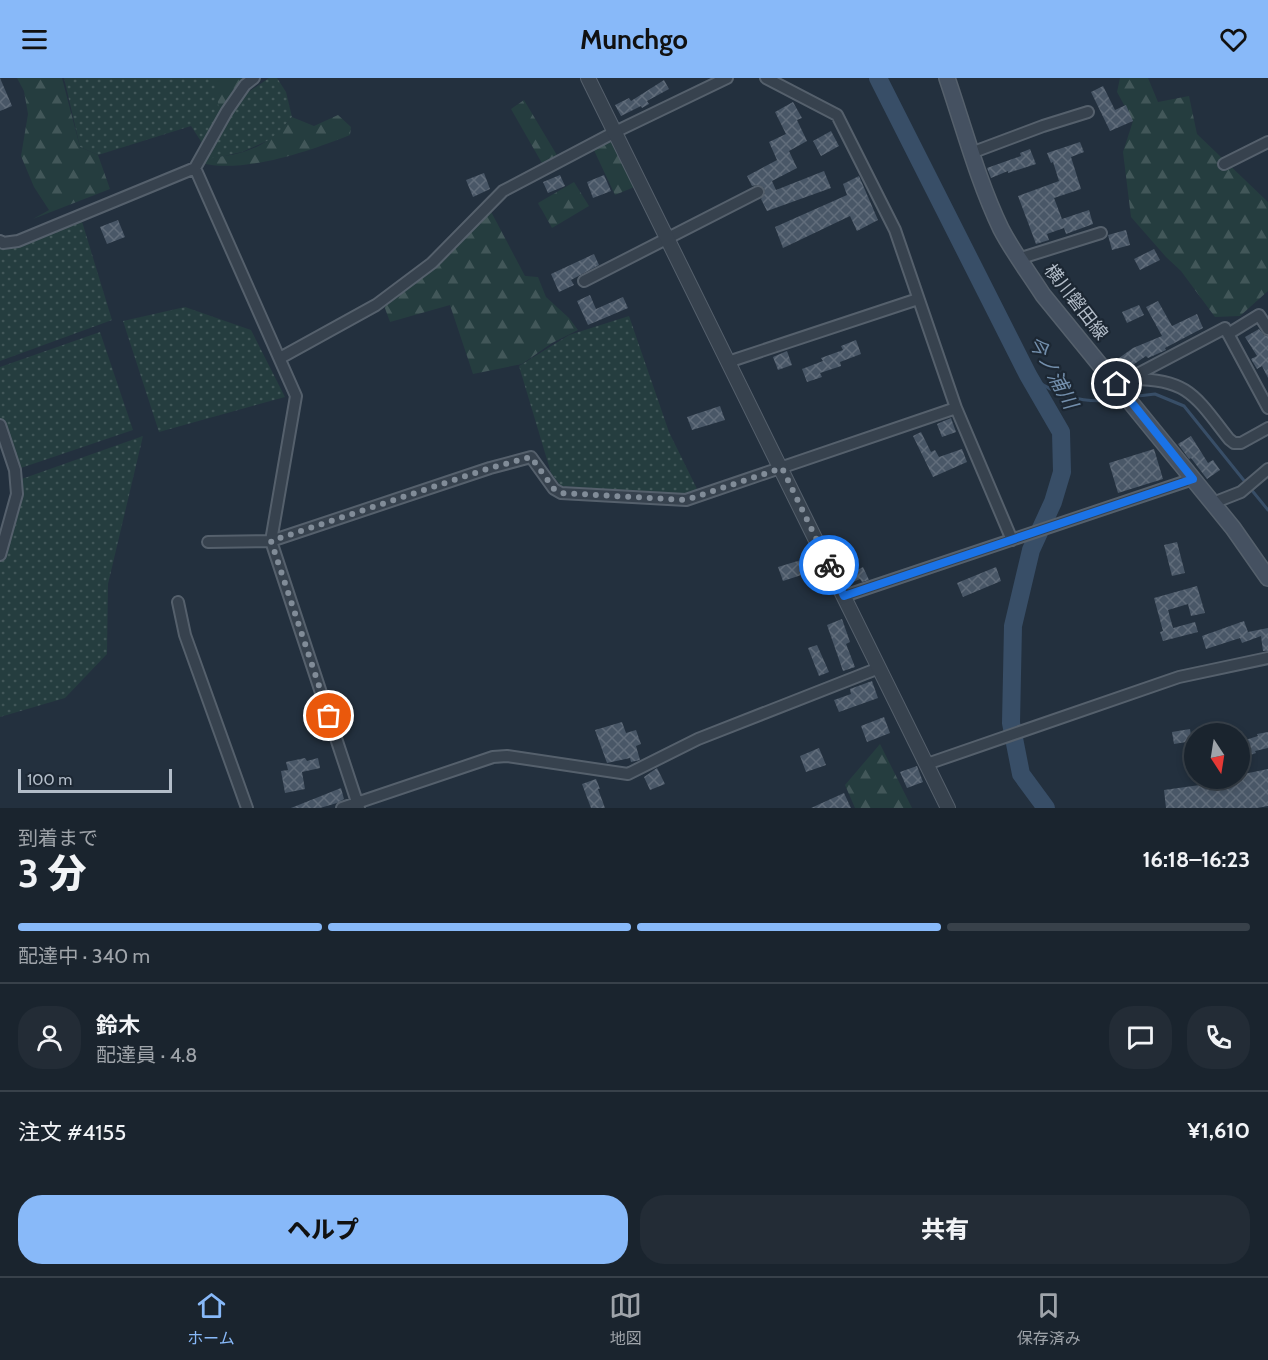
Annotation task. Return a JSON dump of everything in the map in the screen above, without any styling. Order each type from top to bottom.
[{"type":"main road","name":"横川磐田線","points":[[947,78],[971,153],[1002,231],[1018,259],[1043,295],[1122,382],[1193,479],[1257,560],[1268,578]]},
{"type":"street","points":[[1,244],[18,241],[195,168],[227,111],[245,85],[254,78]]},
{"type":"street","points":[[588,78],[948,808]]},
{"type":"street","points":[[280,358],[382,300],[432,263],[503,191],[615,132],[727,78]]},
{"type":"street","points":[[766,78],[837,115],[895,230],[956,408],[1012,540]]},
{"type":"street","points":[[971,153],[1088,112]]},
{"type":"street","points":[[1224,164],[1268,142]]},
{"type":"street","points":[[195,168],[296,396],[271,541],[358,805]]},
{"type":"street","points":[[584,280],[758,192]]},
{"type":"street","points":[[1018,259],[1101,233]]},
{"type":"street","points":[[728,362],[918,299]]},
{"type":"street","points":[[1228,334],[1259,315],[1268,329]]},
{"type":"street","points":[[1122,382],[1225,328],[1268,408]]},
{"type":"street","points":[[1122,382],[1159,380],[1185,389],[1198,399],[1234,443],[1241,443],[1268,428]]},
{"type":"street","points":[[208,542],[271,541],[490,468],[531,457],[554,489],[561,493],[686,500],[956,408]]},
{"type":"street","points":[[0,425],[15,470],[17,494],[0,555]]},
{"type":"street","points":[[1213,503],[1240,492],[1268,469]]},
{"type":"street","points":[[844,596],[1193,479]]},
{"type":"street","points":[[178,602],[185,635],[248,808]]},
{"type":"street","points":[[927,765],[1179,677],[1268,658]]},
{"type":"street","points":[[342,808],[358,805],[493,757],[507,756],[628,774],[698,739],[879,668]]},
{"type":"green space","points":[[17,78],[62,78],[80,147],[98,155],[110,189],[33,219],[49,210],[34,187],[21,156],[28,114],[24,91]]},
{"type":"green space","points":[[64,78],[255,78],[241,97],[269,78],[277,78],[286,92],[292,117],[274,138],[242,152],[207,160],[227,115],[204,146],[191,126],[98,155],[80,147]]},
{"type":"green space","points":[[214,78],[253,78],[221,122]]},
{"type":"green space","points":[[1120,78],[1148,78],[1158,102],[1189,96],[1197,134],[1268,202],[1268,291],[1240,316],[1215,317],[1181,271],[1131,217],[1123,152],[1133,121],[1117,92]]},
{"type":"green space","points":[[524,100],[558,157],[543,165],[511,109]]},
{"type":"green space","points":[[338,115],[351,127],[350,135],[316,148],[277,159],[237,166],[201,163],[259,146],[276,134],[292,117],[314,126]]},
{"type":"green space","points":[[614,135],[639,185],[615,195],[592,146]]},
{"type":"green space","points":[[574,182],[589,206],[552,228],[538,203]]},
{"type":"green space","points":[[488,206],[525,276],[538,277],[546,297],[569,318],[578,330],[552,343],[522,364],[473,374],[450,305],[390,322],[382,300],[459,239]]},
{"type":"green space","points":[[80,215],[112,320],[0,361],[0,247],[3,243]]},
{"type":"green space","points":[[185,307],[251,330],[285,397],[159,432],[123,321]]},
{"type":"green space","points":[[629,316],[669,432],[700,495],[561,486],[551,473],[519,366],[569,335]]},
{"type":"green space","points":[[100,332],[133,430],[15,470],[0,425],[0,367]]},
{"type":"green space","points":[[143,436],[108,584],[107,654],[65,698],[0,717],[0,563],[16,481]]},
{"type":"green space","points":[[880,744],[912,808],[855,808],[845,785]]},
{"type":"building","points":[[0,78],[12,106],[0,111]]},
{"type":"building","points":[[664,80],[669,89],[647,101],[649,104],[642,108],[641,106],[621,116],[615,105],[629,98],[631,101]]},
{"type":"building","points":[[1103,86],[1115,110],[1126,105],[1133,121],[1110,131],[1091,92]]},
{"type":"building","points":[[793,102],[802,118],[797,120],[807,141],[789,151],[797,168],[772,181],[776,190],[824,171],[831,188],[767,211],[761,199],[765,193],[764,188],[759,185],[752,186],[747,176],[777,160],[769,142],[786,134],[775,112]]},
{"type":"building","points":[[831,131],[839,146],[821,156],[813,141]]},
{"type":"building","points":[[1080,142],[1084,152],[1071,157],[1081,189],[1054,198],[1062,219],[1089,210],[1093,224],[1066,234],[1064,228],[1047,234],[1049,240],[1036,244],[1018,196],[1059,181],[1053,162],[1051,163],[1047,153]]},
{"type":"building","points":[[1030,149],[1036,164],[991,178],[987,168],[1021,156],[1020,153]]},
{"type":"building","points":[[484,173],[490,189],[473,197],[466,180]]},
{"type":"building","points":[[560,175],[565,186],[548,193],[543,182]]},
{"type":"building","points":[[604,175],[611,191],[593,198],[587,182]]},
{"type":"building","points":[[859,176],[878,220],[857,231],[850,216],[783,248],[775,227],[847,195],[843,184]]},
{"type":"building","points":[[118,220],[125,237],[107,244],[100,227]]},
{"type":"building","points":[[1126,230],[1130,245],[1112,250],[1108,235]]},
{"type":"building","points":[[1154,249],[1160,260],[1140,270],[1134,259]]},
{"type":"building","points":[[594,254],[599,265],[571,280],[574,285],[559,292],[551,274]]},
{"type":"building","points":[[590,295],[596,309],[623,297],[628,308],[588,325],[577,301]]},
{"type":"building","points":[[1158,301],[1172,326],[1197,314],[1203,328],[1165,348],[1166,350],[1148,358],[1146,356],[1127,369],[1119,358],[1133,348],[1162,336],[1146,307]]},
{"type":"building","points":[[1139,305],[1144,315],[1127,323],[1122,312]]},
{"type":"building","points":[[1259,329],[1268,336],[1268,378],[1262,366],[1257,369],[1251,359],[1257,356],[1245,337]]},
{"type":"building","points":[[856,340],[861,354],[840,362],[841,366],[820,373],[822,377],[807,382],[802,369],[823,361],[821,358],[843,350],[841,346]]},
{"type":"building","points":[[787,351],[792,365],[778,370],[773,357]]},
{"type":"building","points":[[720,406],[725,420],[692,430],[687,417]]},
{"type":"building","points":[[951,418],[956,432],[942,437],[937,424]]},
{"type":"building","points":[[921,432],[931,452],[935,450],[939,457],[962,449],[967,462],[933,477],[913,436]]},
{"type":"building","points":[[1191,436],[1208,463],[1213,460],[1220,470],[1207,479],[1178,444]]},
{"type":"building","points":[[1154,449],[1163,479],[1118,493],[1109,463]]},
{"type":"building","points":[[1177,542],[1185,573],[1172,576],[1164,545]]},
{"type":"building","points":[[814,556],[820,569],[783,581],[778,567]]},
{"type":"building","points":[[863,567],[869,580],[862,582],[860,579],[851,583],[848,575]]},
{"type":"building","points":[[996,567],[1001,581],[963,597],[957,583]]},
{"type":"building","points":[[1197,586],[1205,613],[1191,616],[1188,604],[1168,610],[1173,628],[1195,622],[1198,632],[1163,641],[1160,632],[1163,631],[1154,598]]},
{"type":"building","points":[[842,619],[850,642],[846,644],[855,667],[843,671],[827,625]]},
{"type":"building","points":[[1244,621],[1248,632],[1268,628],[1268,651],[1263,651],[1261,636],[1242,643],[1240,638],[1206,649],[1202,636]]},
{"type":"building","points":[[817,645],[829,672],[819,676],[808,648]]},
{"type":"building","points":[[872,681],[878,698],[839,712],[834,700],[851,694],[850,689]]},
{"type":"building","points":[[884,717],[890,733],[867,742],[861,726]]},
{"type":"building","points":[[622,722],[626,733],[636,730],[641,744],[636,746],[640,760],[631,762],[630,758],[607,763],[595,730]]},
{"type":"building","points":[[1184,730],[1184,742],[1174,744],[1172,732]]},
{"type":"building","points":[[1268,732],[1268,748],[1255,751],[1256,753],[1250,755],[1250,739],[1258,736],[1257,734]]},
{"type":"building","points":[[819,748],[826,765],[806,772],[800,756]]},
{"type":"building","points":[[305,758],[307,761],[318,758],[320,768],[302,772],[305,789],[285,793],[281,771],[288,770],[286,762]]},
{"type":"building","points":[[917,766],[923,782],[907,788],[900,772]]},
{"type":"building","points":[[657,768],[665,784],[650,790],[644,777]]},
{"type":"building","points":[[1268,769],[1268,806],[1166,808],[1164,790],[1184,787],[1250,789],[1250,773]]},
{"type":"building","points":[[596,779],[605,808],[591,808],[582,784]]},
{"type":"building","points":[[341,788],[344,799],[337,803],[320,808],[291,808]]},
{"type":"building","points":[[844,793],[851,808],[811,808]]},
{"type":"waterway","name":"今ノ浦川","points":[[878,78],[1028,375],[1061,432],[1062,472],[1053,502],[1031,550],[1013,626],[1011,723],[1021,774],[1046,808]]},
{"type":"waterway","points":[[1028,375],[1070,397],[1093,401],[1117,399]]},
{"type":"waterway","points":[[1138,396],[1155,394],[1184,406],[1246,483]]},
{"type":"waterway","points":[[1250,488],[1268,510]]},
{"type":"way so far","points":[[329,716],[271,541],[490,468],[531,457],[554,489],[561,493],[686,500],[782,468],[829,565]]},
{"type":"route","points":[[829,565],[844,596],[1193,479],[1117,384]]}]
